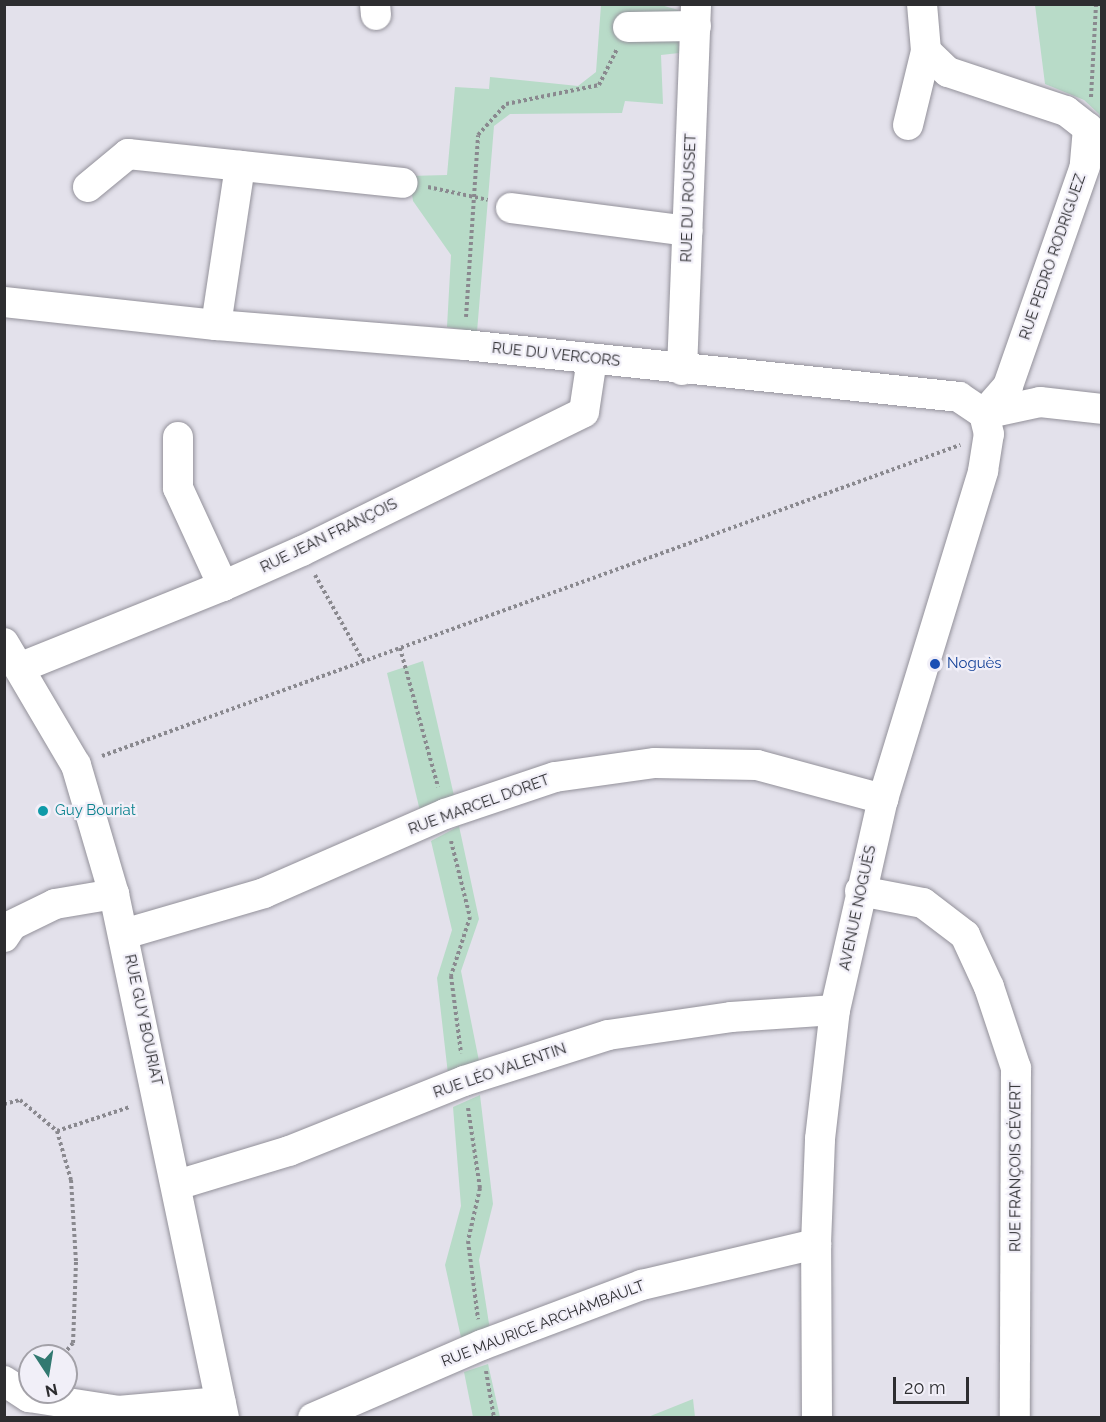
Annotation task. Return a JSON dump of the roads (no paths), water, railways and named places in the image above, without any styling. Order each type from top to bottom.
[{"type":"street","points":[[908,125],[926,51],[922,4]]},
{"type":"street","name":"RUE DU ROUSSET","points":[[628,27],[696,15],[682,370]]},
{"type":"street","name":"RUE PEDRO RODRIGUEZ","points":[[926,51],[948,72],[1066,111],[1088,128],[1085,166],[1008,386],[987,424]]},
{"type":"street","points":[[87,187],[128,154],[402,183]]},
{"type":"street","points":[[216,325],[240,166]]},
{"type":"street","points":[[511,208],[688,231]]},
{"type":"street","name":"RUE DU VERCORS","points":[[4,302],[216,325],[465,345],[682,370],[959,397],[987,424]]},
{"type":"street","name":"RUE JEAN FRANÇOIS","points":[[12,655],[223,586],[302,551],[584,412],[592,359]]},
{"type":"street","points":[[987,424],[1040,402],[1101,410]]},
{"type":"street","name":"AVENUE NOGUÈS","points":[[817,1418],[816,1244],[820,1140],[835,1010],[883,799],[983,471],[987,424]]},
{"type":"street","points":[[178,437],[178,488],[223,586]]},
{"type":"street","name":"RUE GUY BOURIAT","points":[[12,655],[76,765],[114,894],[223,1410]]},
{"type":"street","name":"RUE MARCEL DORET","points":[[124,934],[264,893],[445,814],[555,777],[656,763],[757,765],[883,799]]},
{"type":"street","name":"RUE FRANÇOIS CÉVERT","points":[[861,891],[923,903],[964,935],[989,987],[1016,1068],[1016,1418]]},
{"type":"street","points":[[4,937],[12,925],[55,904],[114,894]]},
{"type":"street","name":"RUE LÉO VALENTIN","points":[[177,1185],[289,1151],[464,1081],[608,1035],[731,1017],[835,1010]]},
{"type":"street","name":"RUE MAURICE ARCHAMBAULT","points":[[313,1418],[482,1345],[642,1285],[816,1244]]},
{"type":"street","points":[[4,1381],[29,1397],[118,1411],[223,1410]]},
{"type":"place","name":"Noguès","points":[[935,664]]},
{"type":"place","name":"Guy Bouriat","points":[[43,811]]}]
